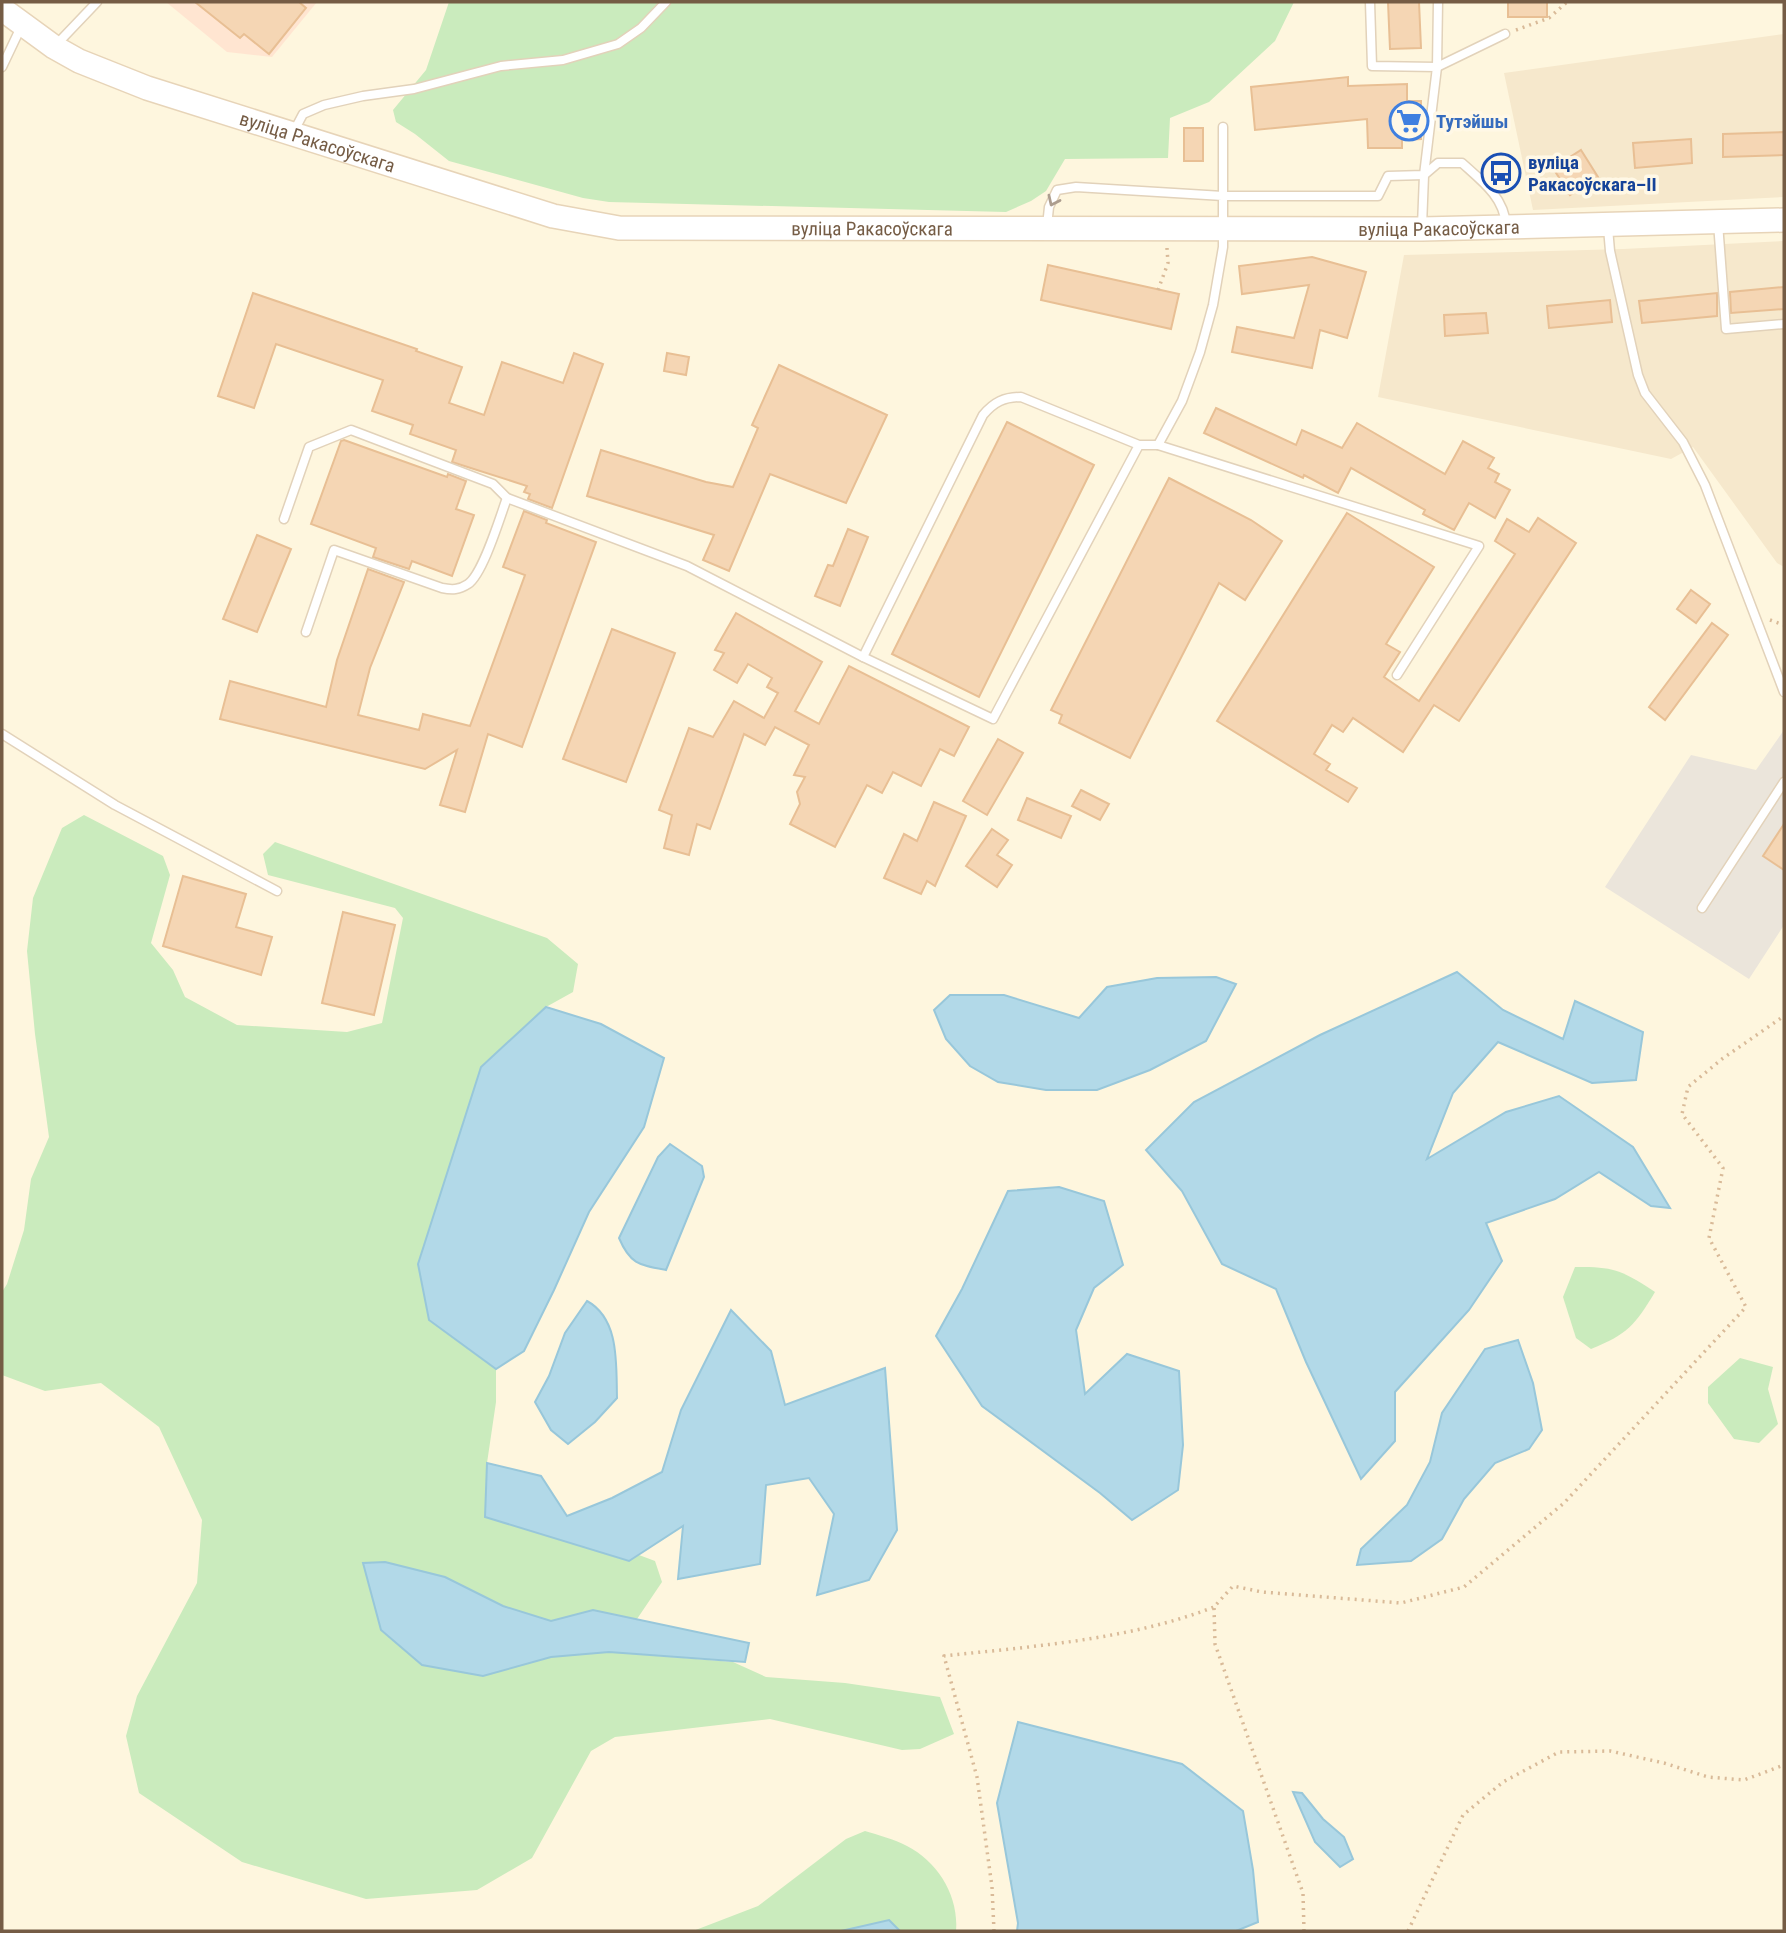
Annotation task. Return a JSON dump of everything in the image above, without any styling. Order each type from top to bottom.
[{"type":"street","name":"вуліца Ракасоўскага","points":[[2,9],[54,47],[79,61],[147,88],[553,216],[619,228],[1422,229],[1784,220]]},
{"type":"lane","points":[[54,47],[96,2]]},
{"type":"lane","points":[[292,134],[303,114],[324,105],[414,89],[501,66],[563,60],[618,44],[641,28],[666,2]]},
{"type":"lane","points":[[1370,2],[1373,66],[1437,67],[1504,34]]},
{"type":"lane","points":[[1422,229],[1424,175],[1437,67],[1438,2]]},
{"type":"lane","points":[[2,67],[23,24]]},
{"type":"lane","points":[[1158,445],[1182,401],[1200,352],[1213,304],[1223,247],[1223,127]]},
{"type":"lane","points":[[1046,229],[1049,207],[1057,190],[1076,187],[1223,196],[1378,196],[1388,176],[1424,175],[1438,163],[1462,163],[1498,198],[1505,215],[1506,228]]},
{"type":"lane","points":[[1718,223],[1726,329],[1784,324]]},
{"type":"lane","points":[[1608,225],[1610,251],[1638,374],[1645,393],[1683,442],[1705,485],[1784,692]]},
{"type":"lane","points":[[863,657],[983,415],[1003,398],[1021,397],[1139,445],[1158,445],[1479,546],[1397,675]]},
{"type":"lane","points":[[284,519],[309,447],[351,430],[493,484],[507,498],[687,566],[863,657],[993,719],[1139,445]]},
{"type":"lane","points":[[306,632],[334,550],[442,589],[454,590],[467,585],[479,572],[507,498]]},
{"type":"lane","points":[[2,734],[115,805],[277,891]]},
{"type":"lane","points":[[1702,908],[1784,782]]},
{"type":"path","points":[[1504,34],[1549,18],[1566,2]]},
{"type":"path","points":[[1158,290],[1168,262],[1167,247]]},
{"type":"path","points":[[994,1931],[992,1887],[977,1777],[944,1656],[1064,1642],[1177,1621],[1214,1607],[1233,1586],[1262,1592],[1401,1603],[1464,1587],[1564,1503],[1746,1307],[1709,1238],[1723,1168],[1682,1114],[1688,1087],[1722,1059],[1784,1016]]},
{"type":"path","points":[[1214,1607],[1214,1644],[1303,1893],[1304,1931]]},
{"type":"path","points":[[1408,1931],[1463,1815],[1503,1782],[1559,1752],[1610,1751],[1664,1763],[1708,1777],[1744,1780],[1784,1765]]},
{"type":"shaded area","points":[[166,2],[317,2],[272,57],[227,52]]},
{"type":"shaded area","points":[[1784,34],[1784,197],[1533,210],[1504,73]]},
{"type":"shaded area","points":[[1784,241],[1784,567],[1777,563],[1693,447],[1671,459],[1378,397],[1404,255]]},
{"type":"shaded area","points":[[1784,730],[1784,925],[1749,979],[1605,887],[1691,755],[1756,770]]},
{"type":"green space","points":[[449,2],[1294,2],[1275,41],[1209,102],[1170,118],[1168,158],[1065,159],[1046,191],[1006,212],[609,202],[583,198],[449,161],[396,122],[393,110],[426,70]]},
{"type":"green space","points":[[84,815],[163,856],[170,875],[151,943],[173,970],[185,997],[237,1025],[347,1032],[382,1023],[403,918],[395,908],[268,875],[263,854],[275,842],[547,938],[578,964],[573,992],[546,1007],[430,1320],[496,1369],[496,1402],[487,1463],[485,1517],[628,1561],[639,1555],[655,1561],[662,1582],[637,1619],[593,1610],[551,1621],[503,1606],[445,1577],[385,1562],[483,1676],[551,1657],[609,1652],[733,1662],[766,1677],[845,1683],[940,1697],[954,1734],[920,1749],[902,1750],[770,1719],[615,1737],[591,1751],[532,1858],[477,1890],[366,1899],[242,1862],[139,1793],[126,1736],[137,1696],[197,1583],[202,1520],[159,1427],[101,1383],[45,1391],[2,1375],[2,1292],[24,1230],[31,1179],[49,1137],[27,951],[33,898],[62,828]]},
{"type":"green space","points":[[1575,1267],[1618,1271],[1655,1292],[1629,1327],[1591,1349],[1576,1338],[1563,1297]]},
{"type":"green space","points":[[1740,1358],[1773,1367],[1768,1389],[1778,1424],[1759,1443],[1734,1439],[1708,1403],[1708,1387]]},
{"type":"green space","points":[[865,1831],[907,1846],[928,1861],[950,1893],[956,1931],[900,1931],[889,1920],[840,1931],[693,1931],[758,1906],[846,1839]]},
{"type":"water","points":[[1457,972],[1503,1010],[1563,1039],[1575,1001],[1643,1032],[1636,1080],[1592,1083],[1498,1042],[1453,1093],[1427,1159],[1506,1112],[1559,1096],[1633,1147],[1670,1208],[1651,1206],[1599,1172],[1555,1199],[1486,1223],[1502,1261],[1469,1310],[1395,1392],[1395,1441],[1361,1479],[1306,1362],[1276,1289],[1222,1264],[1182,1191],[1146,1150],[1194,1102],[1320,1035]]},
{"type":"water","points":[[1216,977],[1236,984],[1206,1041],[1150,1070],[1097,1090],[1046,1090],[998,1082],[970,1066],[946,1039],[934,1010],[950,995],[1004,995],[1079,1018],[1107,987],[1157,978]]},
{"type":"water","points":[[546,1007],[601,1024],[664,1058],[644,1127],[589,1212],[524,1351],[496,1369],[429,1320],[418,1264],[481,1067]]},
{"type":"water","points":[[670,1144],[702,1166],[704,1177],[666,1270],[636,1262],[627,1253],[619,1238],[658,1157]]},
{"type":"water","points":[[1059,1187],[1104,1201],[1123,1265],[1094,1288],[1076,1330],[1085,1394],[1127,1354],[1179,1371],[1183,1445],[1178,1490],[1132,1520],[1100,1493],[982,1406],[936,1336],[962,1289],[1008,1191]]},
{"type":"water","points":[[587,1301],[598,1309],[611,1331],[616,1358],[617,1398],[595,1422],[568,1444],[551,1430],[535,1402],[549,1376],[565,1333]]},
{"type":"water","points":[[731,1310],[771,1351],[785,1405],[885,1368],[897,1530],[869,1580],[817,1595],[834,1514],[809,1478],[766,1485],[760,1564],[678,1579],[683,1526],[629,1561],[485,1517],[487,1463],[541,1476],[567,1516],[612,1498],[662,1472],[681,1410]]},
{"type":"water","points":[[1518,1340],[1533,1383],[1542,1430],[1529,1449],[1495,1463],[1464,1499],[1442,1539],[1411,1561],[1357,1565],[1361,1549],[1407,1505],[1430,1462],[1442,1413],[1485,1349]]},
{"type":"water","points":[[385,1562],[445,1577],[503,1606],[551,1621],[593,1610],[749,1643],[745,1662],[609,1652],[551,1657],[483,1676],[422,1665],[381,1630],[363,1563]]},
{"type":"water","points":[[1018,1722],[1182,1764],[1243,1811],[1258,1922],[1236,1931],[1017,1931],[1018,1923],[997,1803]]},
{"type":"water","points":[[1293,1792],[1302,1793],[1323,1819],[1344,1837],[1353,1859],[1340,1867],[1315,1842]]},
{"type":"water","points":[[889,1920],[900,1931],[841,1931]]},
{"type":"building","points":[[195,2],[299,2],[306,8],[269,54],[244,34],[240,38]]},
{"type":"building","points":[[1388,2],[1419,2],[1421,48],[1390,49]]},
{"type":"building","points":[[1508,2],[1547,2],[1547,17],[1508,17]]},
{"type":"building","points":[[1348,77],[1348,86],[1407,84],[1407,101],[1421,101],[1421,139],[1402,140],[1402,148],[1368,148],[1367,119],[1255,130],[1251,87]]},
{"type":"building","points":[[1184,128],[1203,128],[1203,161],[1184,161]]},
{"type":"building","points":[[1784,132],[1784,155],[1723,157],[1723,134]]},
{"type":"building","points":[[1691,139],[1692,163],[1635,168],[1633,143]]},
{"type":"building","points":[[1581,150],[1598,177],[1570,195],[1553,168]]},
{"type":"building","points":[[1312,257],[1366,272],[1347,338],[1320,330],[1312,368],[1232,352],[1237,327],[1294,338],[1309,285],[1242,294],[1239,266]]},
{"type":"building","points":[[1048,265],[1179,294],[1171,329],[1041,300]]},
{"type":"building","points":[[1784,287],[1784,309],[1731,313],[1730,292]]},
{"type":"building","points":[[253,293],[462,367],[449,403],[484,415],[502,362],[563,383],[574,353],[603,364],[552,508],[528,499],[530,494],[524,492],[527,486],[452,462],[456,450],[410,434],[413,425],[372,411],[383,380],[276,344],[254,408],[218,396]]},
{"type":"building","points":[[1717,293],[1717,316],[1642,323],[1639,301]]},
{"type":"building","points":[[1610,300],[1612,322],[1549,328],[1547,306]]},
{"type":"building","points":[[1486,313],[1488,333],[1445,336],[1444,315]]},
{"type":"building","points":[[667,353],[689,357],[686,375],[664,371]]},
{"type":"building","points":[[779,365],[887,415],[846,503],[770,474],[729,571],[703,560],[714,535],[587,496],[601,450],[706,482],[733,487],[758,428],[752,425]]},
{"type":"building","points":[[1216,408],[1296,445],[1302,430],[1342,448],[1357,423],[1445,474],[1463,441],[1494,458],[1488,468],[1499,474],[1495,482],[1510,490],[1495,518],[1469,503],[1454,530],[1423,514],[1425,510],[1351,468],[1338,493],[1304,475],[1303,478],[1204,433]]},
{"type":"building","points":[[1007,422],[1094,465],[979,697],[892,654]]},
{"type":"building","points":[[341,441],[447,477],[448,474],[466,481],[456,509],[474,515],[452,576],[412,561],[409,569],[373,557],[376,548],[311,524]]},
{"type":"building","points":[[1169,478],[1251,520],[1282,541],[1245,600],[1219,583],[1130,758],[1059,723],[1062,715],[1051,710]]},
{"type":"building","points":[[524,511],[547,520],[546,523],[596,542],[522,747],[488,734],[465,812],[440,805],[457,750],[425,769],[220,719],[230,681],[326,707],[337,660],[368,569],[404,582],[370,668],[358,715],[419,730],[423,714],[470,726],[525,575],[503,567]]},
{"type":"building","points":[[1347,513],[1434,567],[1386,644],[1400,652],[1384,677],[1419,701],[1515,554],[1495,541],[1507,519],[1529,532],[1538,518],[1576,543],[1459,721],[1434,705],[1403,752],[1353,718],[1343,732],[1332,725],[1314,754],[1330,764],[1326,770],[1357,788],[1348,802],[1217,721]]},
{"type":"building","points":[[848,529],[868,537],[840,606],[815,596],[828,565],[833,566]]},
{"type":"building","points":[[257,535],[291,549],[257,632],[223,619]]},
{"type":"building","points":[[1691,590],[1710,604],[1696,623],[1677,609]]},
{"type":"building","points":[[736,613],[822,662],[795,711],[819,724],[849,666],[969,727],[954,756],[940,749],[921,786],[893,772],[882,793],[867,785],[835,847],[790,824],[800,804],[797,792],[805,777],[794,775],[809,745],[775,727],[765,745],[744,734],[710,829],[697,824],[689,855],[664,848],[672,815],[659,810],[689,728],[713,737],[734,701],[764,718],[778,693],[767,687],[772,678],[748,664],[737,683],[714,670],[724,653],[715,650]]},
{"type":"building","points":[[1712,623],[1728,635],[1665,720],[1649,707]]},
{"type":"building","points":[[612,629],[675,653],[626,782],[563,759]]},
{"type":"building","points":[[998,739],[1023,753],[987,815],[963,801]]},
{"type":"building","points":[[1081,790],[1109,804],[1100,820],[1072,806]]},
{"type":"building","points":[[1027,798],[1071,816],[1061,838],[1018,820]]},
{"type":"building","points":[[934,802],[966,816],[935,886],[927,881],[921,894],[884,878],[904,834],[917,841]]},
{"type":"building","points":[[1784,824],[1784,870],[1763,856]]},
{"type":"building","points":[[992,829],[1008,840],[997,855],[1012,865],[997,887],[966,866]]},
{"type":"building","points":[[183,876],[246,894],[236,927],[272,937],[261,975],[163,946]]},
{"type":"building","points":[[343,912],[395,925],[374,1015],[322,1003]]},
{"type":"place","name":"Тутэйшы","points":[[1409,121]]},
{"type":"place","name":"вуліца Ракасоўскага–II","points":[[1501,173]]}]
